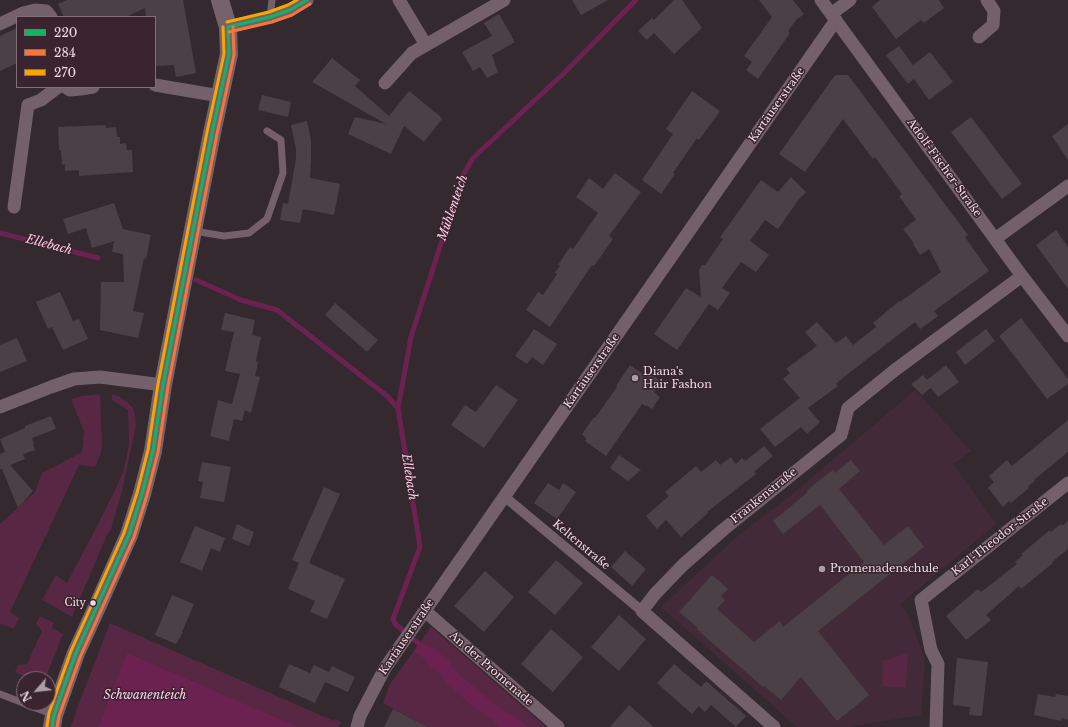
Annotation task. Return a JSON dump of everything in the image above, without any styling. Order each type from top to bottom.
[{"type":"main road","points":[[53,721],[76,653],[129,535],[153,452],[163,385],[212,133],[229,54],[228,27],[220,0]]},
{"type":"street","points":[[228,27],[270,17],[291,5],[307,0]]},
{"type":"street","points":[[398,0],[426,45]]},
{"type":"street","points":[[385,83],[412,53],[504,0]]},
{"type":"street","name":"Adolf-Fischer-Straße","points":[[821,0],[1022,276],[1068,336]]},
{"type":"street","name":"Kartäuserstraße","points":[[357,727],[360,716],[385,668],[833,17],[850,0]]},
{"type":"street","points":[[979,37],[993,25],[994,11],[988,0]]},
{"type":"street","points":[[17,16],[36,10],[46,11],[50,16]]},
{"type":"street","points":[[0,24],[16,16]]},
{"type":"street","points":[[156,85],[220,96]]},
{"type":"street","points":[[14,206],[28,105],[42,100],[57,88]]},
{"type":"street","points":[[67,88],[70,90],[81,90],[89,88]]},
{"type":"street","points":[[995,239],[1068,186]]},
{"type":"street","name":"Frankenstraße","points":[[642,611],[655,594],[724,529],[841,435],[848,408],[895,370],[1022,276]]},
{"type":"street","points":[[0,407],[74,379],[100,376],[163,385]]},
{"type":"street","name":"Karl-Theodor-Straße","points":[[936,727],[938,664],[931,650],[921,600],[1068,483]]},
{"type":"street","name":"Keltenstraße","points":[[504,497],[642,611]]},
{"type":"street","name":"An der Promenade","points":[[425,611],[558,727]]},
{"type":"street","points":[[642,611],[774,727]]},
{"type":"lane","points":[[270,17],[272,0]]},
{"type":"lane","points":[[193,231],[224,236],[250,234],[267,218],[283,173],[280,140],[268,131]]},
{"type":"lane","points":[[0,694],[53,721]]},
{"type":"shaded area","name":"Promenadenschule","points":[[915,390],[971,451],[953,464],[996,524],[900,604],[908,614],[925,659],[921,715],[848,727],[797,727],[661,607],[739,535],[796,491]]},
{"type":"shaded area","points":[[100,394],[102,444],[101,453],[95,467],[79,465],[10,612],[19,618],[14,629],[0,624],[0,524],[35,492],[42,473],[82,452],[84,432],[71,399],[81,396]]},
{"type":"shaded area","points":[[112,394],[120,397],[133,408],[136,426],[122,491],[111,529],[107,535],[72,617],[42,600],[56,575],[67,583],[116,488],[124,469],[129,443],[128,410],[112,400]]},
{"type":"shaded area","points":[[40,616],[54,623],[52,628],[63,634],[48,671],[16,671],[16,672],[15,672],[18,665],[27,664],[42,631],[36,624]]},
{"type":"shaded area","points":[[110,623],[334,721],[335,719],[341,722],[339,727],[71,727]]},
{"type":"shaded area","points":[[431,627],[546,727],[428,727],[383,703],[390,684]]},
{"type":"shaded area","points":[[908,653],[906,688],[882,686],[883,661]]},
{"type":"water","points":[[420,642],[435,649],[451,663],[452,668],[486,697],[528,727],[499,727],[491,718],[485,716],[472,706],[445,681],[442,674],[430,666],[425,659],[414,652]]},
{"type":"water","name":"Schwanenteich","points":[[127,653],[298,727],[99,727]]},
{"type":"building","points":[[67,0],[183,0],[196,73],[176,77],[174,65],[156,66],[156,16],[146,16],[145,8],[128,16],[64,16],[58,4]]},
{"type":"building","points":[[572,0],[608,0],[581,15]]},
{"type":"building","points":[[674,0],[682,0],[702,28],[674,54],[654,33],[647,40],[638,31],[652,18],[654,20]]},
{"type":"building","points":[[759,0],[793,0],[804,14],[796,20],[788,31],[790,33],[758,79],[746,70],[752,62],[744,56],[772,17]]},
{"type":"building","points":[[880,0],[939,0],[944,8],[924,23],[921,20],[896,39],[872,7]]},
{"type":"building","points":[[499,14],[515,42],[492,55],[498,72],[487,78],[480,67],[473,71],[462,52],[492,36],[484,23]]},
{"type":"building","points":[[16,28],[16,63],[0,71],[0,36]]},
{"type":"building","points":[[899,46],[913,65],[930,52],[953,82],[929,100],[914,79],[908,84],[886,55]]},
{"type":"building","points":[[332,58],[360,80],[355,86],[389,116],[409,91],[442,119],[424,142],[404,126],[391,154],[348,134],[355,117],[386,124],[312,82]]},
{"type":"building","points":[[835,75],[848,75],[968,235],[965,237],[989,271],[934,311],[938,316],[920,329],[915,322],[844,377],[836,384],[838,386],[808,408],[820,422],[807,434],[801,427],[775,447],[760,429],[800,398],[783,379],[790,373],[786,369],[817,346],[805,332],[817,322],[836,343],[846,336],[853,345],[876,327],[873,323],[899,301],[900,302],[941,272],[929,249],[920,255],[913,244],[914,243],[903,229],[916,220],[899,196],[902,194],[875,157],[873,159],[843,119],[805,172],[779,154]]},
{"type":"building","points":[[692,91],[720,111],[699,140],[697,138],[673,173],[675,174],[661,194],[642,180],[673,134],[666,129]]},
{"type":"building","points":[[262,95],[291,102],[288,117],[258,110]]},
{"type":"building","points":[[971,117],[1022,184],[1002,199],[951,132]]},
{"type":"building","points":[[307,121],[311,140],[310,178],[340,184],[334,215],[303,209],[300,223],[280,220],[283,203],[288,204],[296,159],[296,149],[291,125]]},
{"type":"building","points":[[1068,124],[1068,160],[1052,136]]},
{"type":"building","points":[[105,125],[106,128],[116,127],[117,137],[120,137],[120,144],[126,143],[127,150],[132,150],[133,172],[79,176],[79,170],[65,171],[65,164],[62,165],[61,150],[59,150],[58,127]]},
{"type":"building","points":[[615,173],[641,192],[609,236],[613,239],[594,266],[592,265],[550,327],[526,310],[538,292],[543,295],[557,274],[555,272],[560,266],[558,265],[570,247],[573,249],[598,213],[576,197],[589,178],[603,189]]},
{"type":"building","points":[[791,177],[806,192],[799,199],[778,229],[765,220],[750,241],[769,255],[756,272],[741,262],[722,288],[730,293],[718,310],[709,304],[677,350],[654,334],[686,288],[701,297],[699,270],[702,265],[705,265],[723,239],[720,237],[761,180],[778,192]]},
{"type":"building","points":[[114,203],[123,229],[151,235],[146,259],[144,258],[133,311],[144,313],[138,338],[100,330],[101,282],[124,282],[123,254],[112,252],[114,241],[92,248],[86,228],[68,234],[63,219]]},
{"type":"building","points":[[1056,230],[1068,247],[1068,289],[1036,245]]},
{"type":"building","points":[[60,292],[73,321],[79,319],[88,339],[63,350],[52,327],[48,329],[36,302]]},
{"type":"building","points":[[335,303],[378,340],[367,352],[325,315]]},
{"type":"building","points":[[225,313],[255,320],[252,335],[261,337],[256,361],[258,362],[255,376],[260,377],[251,413],[245,410],[242,421],[234,419],[229,441],[210,436],[218,400],[232,404],[240,374],[225,371],[234,332],[221,330]]},
{"type":"building","points":[[1021,318],[1068,379],[1068,384],[1047,399],[999,336]]},
{"type":"building","points":[[534,329],[557,344],[543,365],[532,357],[527,364],[515,356]]},
{"type":"building","points":[[986,329],[995,341],[965,365],[956,352]]},
{"type":"building","points":[[17,338],[27,361],[0,372],[0,345]]},
{"type":"building","points":[[630,365],[646,376],[648,372],[662,382],[654,392],[660,397],[652,409],[642,404],[606,456],[585,441],[587,439],[582,434],[617,387],[616,386]]},
{"type":"building","points":[[946,365],[959,382],[938,397],[931,388],[922,395],[911,384],[923,375],[927,380]]},
{"type":"building","points":[[496,385],[518,400],[484,448],[451,425],[465,405],[476,412]]},
{"type":"building","points":[[51,416],[56,429],[32,438],[35,450],[23,454],[25,459],[10,465],[33,491],[18,508],[2,469],[0,469],[0,454],[5,452],[0,439],[25,428],[25,426]]},
{"type":"building","points":[[1068,420],[1068,452],[1034,480],[1035,481],[1028,486],[1029,488],[1011,503],[1009,501],[1003,507],[988,488],[994,482],[989,476],[1007,460],[1012,466]]},
{"type":"building","points":[[764,446],[773,456],[754,472],[756,474],[707,512],[708,513],[681,537],[666,520],[657,529],[646,516],[669,496],[665,492],[696,466],[701,472],[716,460],[720,465],[731,457],[736,464],[742,458],[745,461]]},
{"type":"building","points":[[619,455],[641,470],[628,481],[610,468]]},
{"type":"building","points":[[851,460],[860,471],[839,489],[884,545],[908,526],[924,547],[818,631],[869,695],[837,721],[801,677],[781,700],[764,686],[763,687],[679,612],[712,575],[728,589],[721,596],[725,600],[717,609],[754,642],[780,621],[783,627],[864,562],[820,505],[783,534],[773,521],[808,492],[807,490],[833,470],[835,473]]},
{"type":"building","points":[[202,462],[231,467],[224,502],[200,498],[203,482],[198,481]]},
{"type":"building","points":[[548,483],[559,490],[563,483],[576,492],[557,519],[534,503]]},
{"type":"building","points":[[324,487],[340,494],[309,563],[345,579],[327,619],[310,612],[315,601],[288,589],[299,563],[292,560]]},
{"type":"building","points":[[1068,521],[1068,549],[1021,589],[1019,586],[986,615],[991,620],[966,640],[946,616],[978,589],[981,592],[1017,564],[1015,562],[1023,555],[1021,554],[1050,530],[1051,532],[1061,524],[1062,526]]},
{"type":"building","points":[[237,524],[254,532],[249,546],[232,539]]},
{"type":"building","points":[[195,526],[225,538],[220,552],[211,548],[202,571],[180,562]]},
{"type":"building","points":[[625,551],[646,569],[632,586],[611,567]]},
{"type":"building","points":[[556,560],[583,583],[555,615],[528,592]]},
{"type":"building","points":[[485,571],[514,597],[484,632],[454,606]]},
{"type":"building","points":[[172,595],[194,604],[183,632],[176,644],[155,635]]},
{"type":"building","points":[[619,615],[646,639],[619,671],[591,647]]},
{"type":"building","points":[[551,629],[583,657],[553,692],[521,664]]},
{"type":"building","points":[[957,658],[988,662],[982,716],[969,715],[970,707],[953,705]]},
{"type":"building","points":[[289,664],[310,673],[314,665],[329,672],[332,666],[355,677],[348,692],[325,682],[315,703],[279,687]]},
{"type":"building","points":[[674,664],[701,687],[706,681],[746,716],[736,727],[711,705],[705,712],[699,706],[692,714],[657,683]]},
{"type":"building","points":[[1038,694],[1055,697],[1056,694],[1068,696],[1068,720],[1062,718],[1061,721],[1034,715]]},
{"type":"building","points":[[629,705],[654,727],[610,727]]},
{"type":"building","points":[[393,709],[428,727],[384,727]]},
{"type":"waterway","name":"Mühlenteich","points":[[398,408],[411,337],[463,175],[473,158],[563,74],[636,0]]},
{"type":"waterway","name":"Ellebach","points":[[0,233],[98,258]]},
{"type":"waterway","name":"Ellebach","points":[[196,280],[241,300],[277,310],[387,396],[398,408],[420,547],[393,619],[395,624],[424,648]]},
{"type":"transit line","name":"270","points":[[227,22],[269,12],[297,0]]},
{"type":"transit line","name":"220","points":[[228,27],[270,17],[290,10],[307,0]]},
{"type":"transit line","name":"284","points":[[229,32],[272,22],[292,15],[310,4]]},
{"type":"transit line","name":"270","points":[[47,726],[49,713],[71,651],[124,533],[137,493],[148,450],[158,384],[207,132],[224,54],[223,27]]},
{"type":"transit line","name":"220","points":[[52,727],[54,715],[76,653],[129,535],[142,494],[153,451],[163,385],[212,133],[229,54],[228,27]]},
{"type":"transit line","name":"284","points":[[57,727],[59,716],[81,655],[134,537],[158,452],[168,386],[217,134],[234,55],[233,27]]},
{"type":"place","name":"Diana's Hair Fashon","points":[[635,378]]},
{"type":"place","name":"Promenadenschule","points":[[822,569]]},
{"type":"place","name":"City","points":[[93,603]]}]
